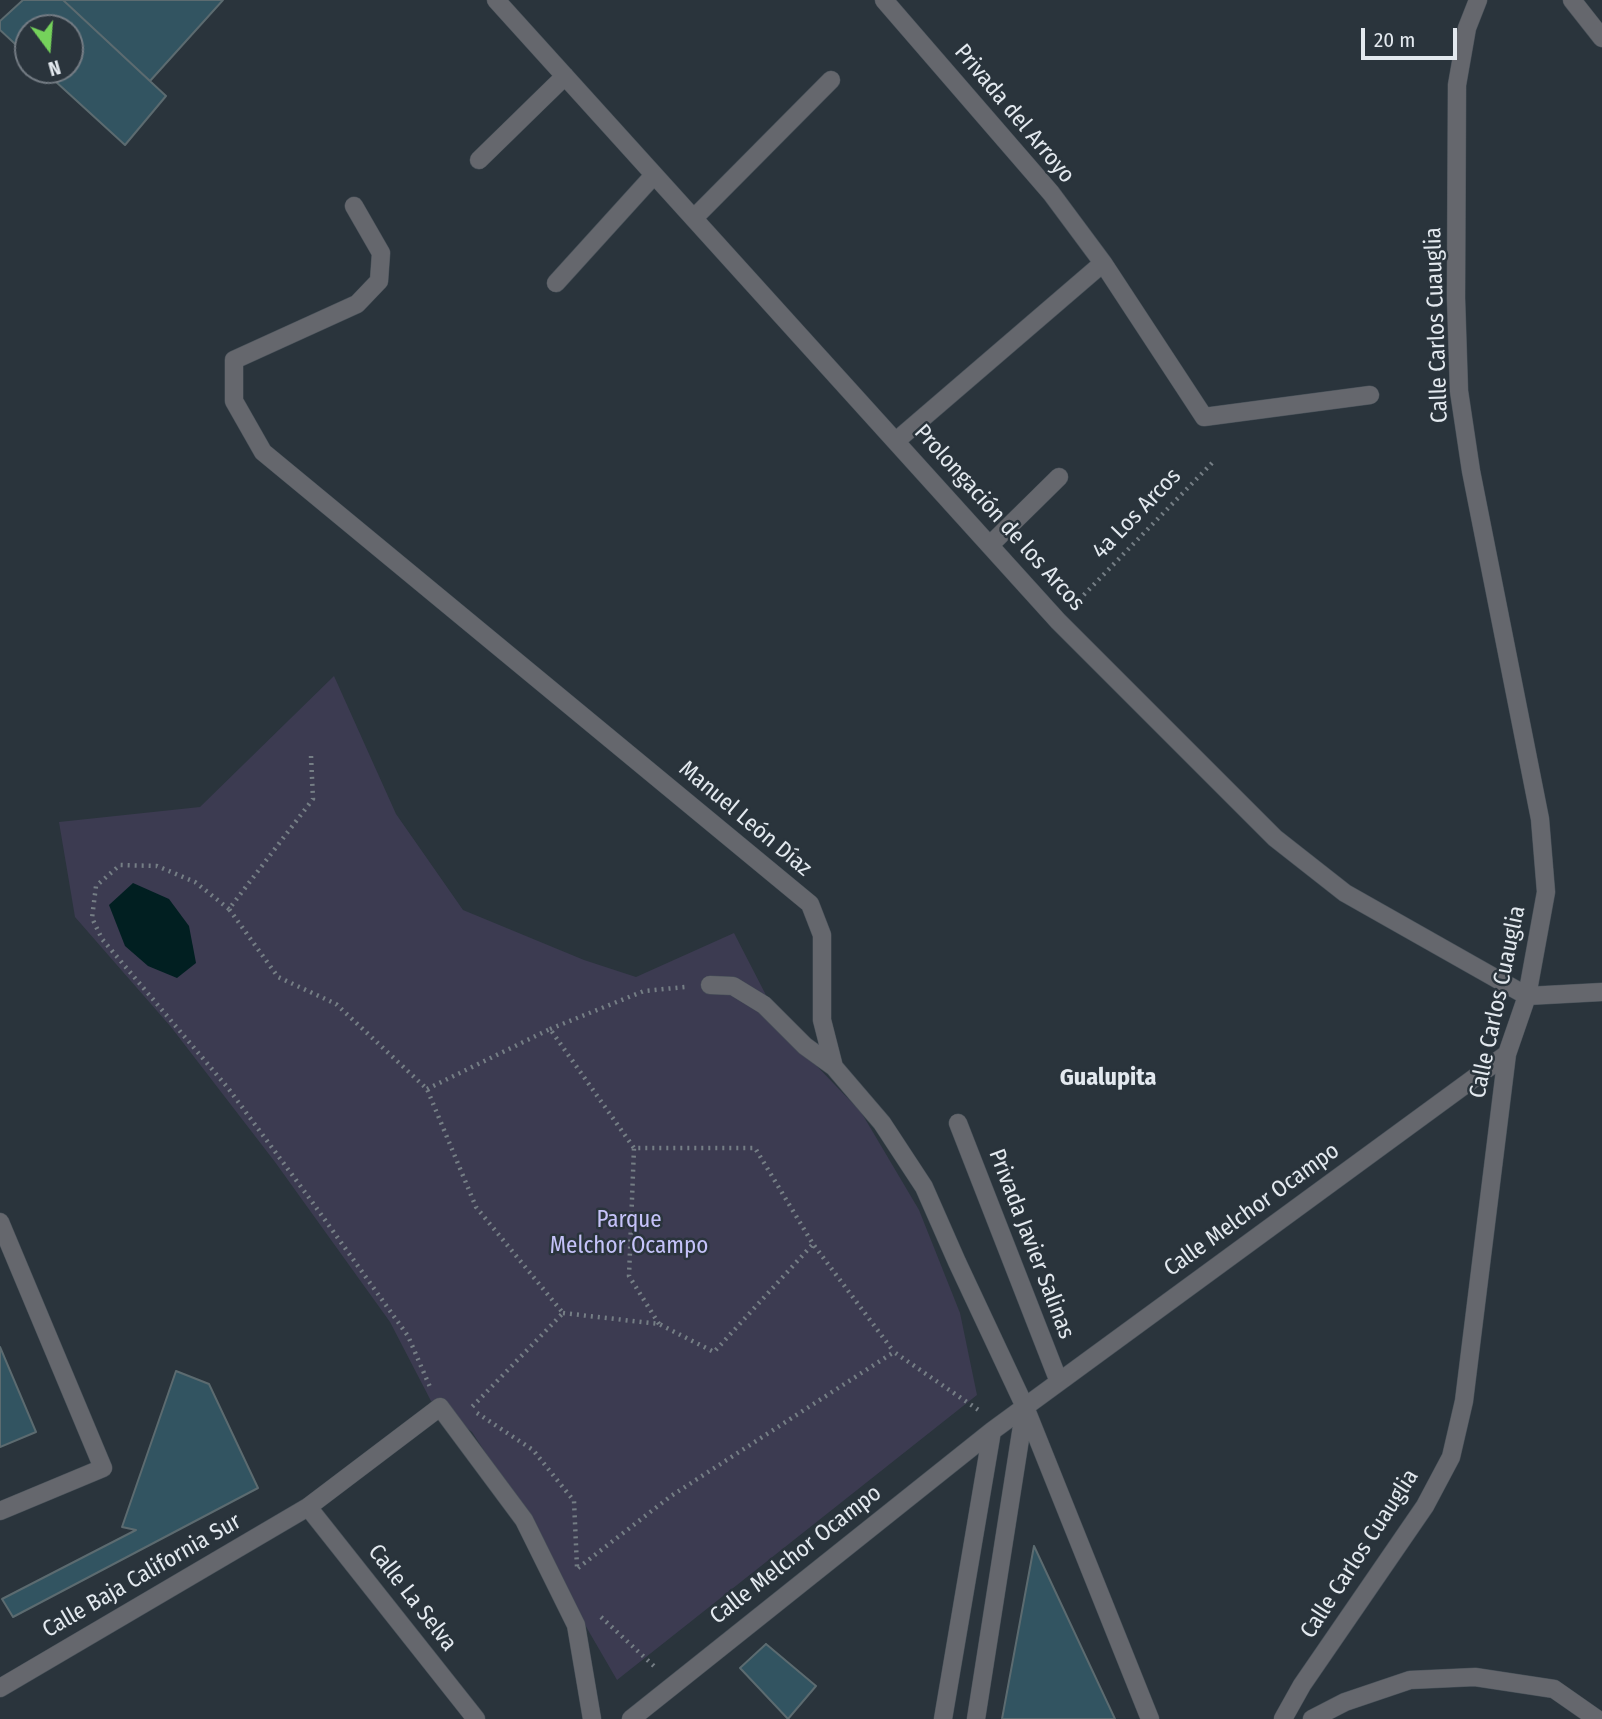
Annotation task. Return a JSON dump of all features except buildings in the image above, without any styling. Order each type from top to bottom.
[{"type":"street","name":"Privada del Arroyo","points":[[884,0],[1051,193],[1103,263],[1205,417],[1370,395]]},
{"type":"street","name":"Calle Carlos Cuauglia","points":[[1283,1719],[1303,1685],[1425,1506],[1451,1457],[1464,1401],[1507,1054],[1527,996],[1546,892],[1540,819],[1471,471],[1460,391],[1456,298],[1457,85],[1467,28],[1478,0]]},
{"type":"street","points":[[1572,0],[1602,38]]},
{"type":"street","name":"Prolongación de los Arcos","points":[[502,2],[565,76],[1058,621],[1275,838],[1345,893],[1527,996]]},
{"type":"street","points":[[479,160],[565,76]]},
{"type":"street","points":[[694,218],[831,80]]},
{"type":"street","points":[[556,283],[654,174]]},
{"type":"street","name":"Manuel León Díaz","points":[[354,206],[381,253],[379,281],[357,303],[234,360],[234,401],[263,452],[810,904],[822,935],[822,1020],[834,1067],[882,1124],[924,1186],[1026,1407]]},
{"type":"street","points":[[896,441],[1103,263]]},
{"type":"street","points":[[990,545],[1059,477]]},
{"type":"street","points":[[710,985],[733,986],[764,1005],[805,1046],[834,1067]]},
{"type":"street","points":[[1527,996],[1602,992]]},
{"type":"street","name":"Calle Melchor Ocampo","points":[[631,1719],[997,1428],[1507,1054]]},
{"type":"street","name":"Privada Javier Salinas","points":[[958,1123],[1059,1382]]},
{"type":"street","points":[[0,1222],[103,1468],[0,1511]]},
{"type":"street","points":[[440,1407],[524,1520],[576,1625],[592,1719]]},
{"type":"street","name":"Calle Baja California Sur","points":[[0,1688],[308,1507],[440,1407]]},
{"type":"street","points":[[976,1719],[1026,1407]]},
{"type":"street","points":[[1026,1407],[1150,1719]]},
{"type":"street","points":[[943,1719],[997,1428]]},
{"type":"street","name":"Calle La Selva","points":[[308,1507],[477,1719]]},
{"type":"street","points":[[1312,1719],[1345,1702],[1410,1680],[1475,1677],[1553,1689],[1597,1719]]},
{"type":"path","name":"4a Los Arcos","points":[[1058,621],[1213,462]]},
{"type":"path","points":[[229,909],[313,799],[311,756]]},
{"type":"path","points":[[582,1578],[577,1567],[574,1501],[533,1450],[470,1408],[440,1407],[408,1336],[367,1279],[228,1088],[102,939],[92,918],[96,886],[120,866],[157,866],[195,882],[229,909],[278,977],[336,1004],[427,1089],[476,1207],[563,1313],[659,1324],[714,1353],[813,1244]]},
{"type":"path","points":[[427,1089],[550,1029],[644,991],[710,985]]},
{"type":"path","points":[[550,1029],[634,1148],[629,1276],[659,1324]]},
{"type":"path","points":[[634,1148],[755,1148],[813,1244],[894,1352],[997,1428]]},
{"type":"path","points":[[470,1408],[563,1313]]},
{"type":"path","points":[[577,1567],[671,1496],[894,1352]]},
{"type":"path","points":[[596,1613],[673,1684]]},
{"type":"green space","name":"Parque Melchor Ocampo","points":[[334,676],[396,814],[463,910],[584,960],[636,977],[734,933],[786,1034],[861,1112],[919,1210],[960,1313],[977,1395],[617,1680],[570,1599],[534,1527],[472,1432],[431,1401],[390,1322],[275,1162],[171,1027],[75,917],[59,822],[200,807]]},
{"type":"shaded area","points":[[133,883],[169,899],[189,926],[196,963],[177,978],[148,966],[125,946],[109,905]]},
{"type":"district","name":"Gualupita","points":[[1108,1078]]}]
